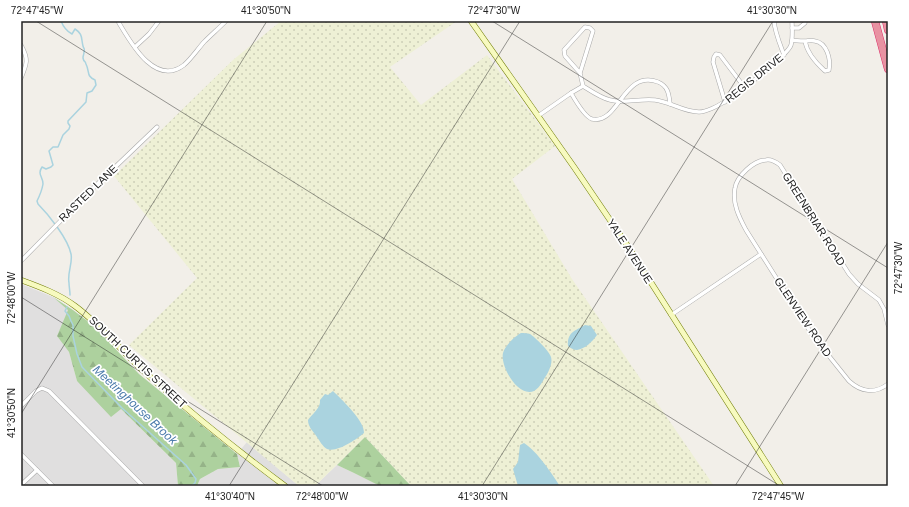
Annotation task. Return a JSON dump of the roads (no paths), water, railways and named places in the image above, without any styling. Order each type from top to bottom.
[{"type":"highway","points":[[871,21],[875,34],[882,48]]},
{"type":"highway","points":[[875,21],[888,69]]},
{"type":"highway","points":[[886,21],[888,30]]},
{"type":"street","points":[[118,21],[129,40],[153,68],[171,71],[184,65],[205,41],[226,21]]},
{"type":"street","points":[[135,47],[149,34],[159,21]]},
{"type":"street","name":"YALE AVENUE","points":[[471,21],[614,226],[781,486]]},
{"type":"street","points":[[774,21],[775,29],[784,55]]},
{"type":"street","name":"REGIS DRIVE","points":[[583,86],[609,100],[619,102],[655,100],[670,104],[686,111],[700,112],[724,102],[745,88],[784,55],[791,46],[792,21]]},
{"type":"street","points":[[792,28],[799,28],[805,23],[805,21]]},
{"type":"street","points":[[538,116],[583,86],[580,72],[592,31],[590,28],[585,27],[564,50],[565,56],[580,72]]},
{"type":"street","points":[[792,40],[814,40],[820,43],[828,53],[830,64],[829,70],[824,71],[808,52],[805,41]]},
{"type":"street","points":[[21,45],[26,53],[27,65],[21,78]]},
{"type":"street","points":[[724,102],[713,62],[716,54],[720,55],[745,88]]},
{"type":"street","points":[[571,93],[587,117],[593,119],[601,118],[609,114],[626,91],[640,81],[651,79],[662,83],[668,90],[670,104]]},
{"type":"street","name":"RASTED LANE","points":[[21,261],[53,227],[157,127]]},
{"type":"street","name":"GREENBRIAR ROAD","points":[[762,254],[746,230],[740,217],[734,195],[737,180],[741,175],[754,164],[765,159],[776,162],[784,170],[849,274],[858,284],[879,300],[884,309],[888,325]]},
{"type":"street","points":[[671,314],[762,254]]},
{"type":"street","name":"GLENVIEW ROAD","points":[[762,254],[813,336],[849,381],[861,390],[868,391],[884,388],[888,384]]},
{"type":"street","name":"SOUTH CURTIS STREET","points":[[21,280],[58,296],[75,306],[94,322],[153,379],[224,439],[285,486]]},
{"type":"street","points":[[21,406],[36,391],[42,388],[49,392],[143,486]]},
{"type":"street","points":[[21,454],[53,486]]},
{"type":"street","points":[[21,485],[37,470]]},
{"type":"water","points":[[585,325],[591,326],[597,335],[583,348],[577,350],[568,346],[568,341],[572,332]]},
{"type":"water","points":[[521,333],[528,333],[539,341],[551,357],[551,365],[548,371],[540,386],[534,391],[528,392],[522,390],[516,385],[511,380],[504,365],[504,350],[516,336]]},
{"type":"water","points":[[333,391],[361,422],[364,433],[347,445],[331,450],[327,449],[323,445],[310,427],[308,420],[318,408],[320,400],[325,394],[328,395]]},
{"type":"water","points":[[524,443],[539,457],[560,486],[518,486],[513,469],[518,462],[520,445]]},
{"type":"waterway","name":"Meetinghouse Brook","points":[[61,21],[70,33],[72,34],[75,29],[81,34],[84,49],[83,60],[86,63],[89,75],[95,80],[96,85],[92,91],[87,93],[86,102],[68,121],[70,126],[69,129],[63,135],[58,147],[53,147],[49,151],[53,165],[46,169],[42,167],[40,172],[43,184],[37,201],[38,204],[62,234],[71,254],[69,272],[70,295]]},
{"type":"waterway","name":"Meetinghouse Brook","points":[[67,307],[65,311],[73,325],[73,336],[82,367],[122,408],[186,465],[196,479],[195,483],[191,486]]}]
